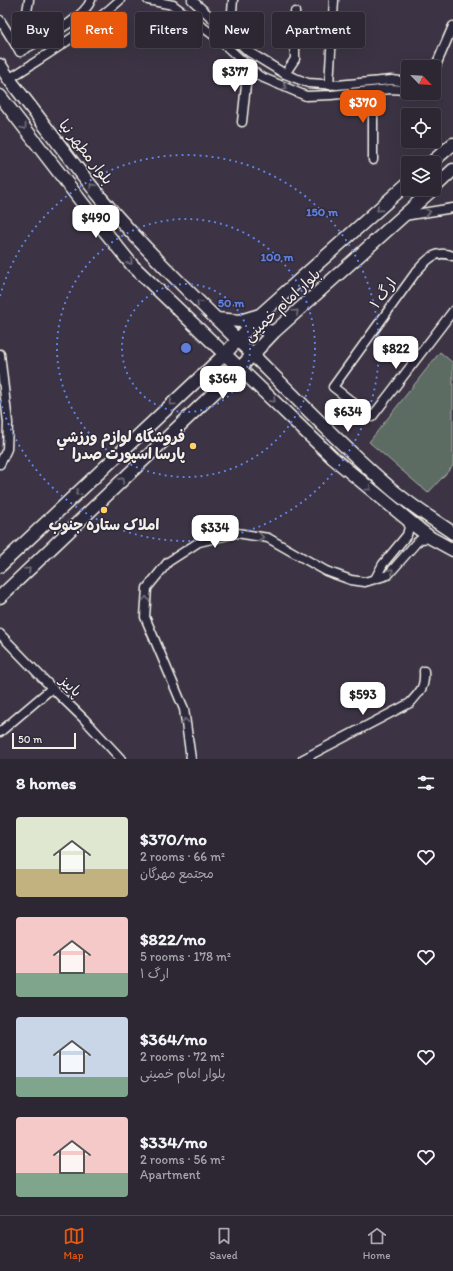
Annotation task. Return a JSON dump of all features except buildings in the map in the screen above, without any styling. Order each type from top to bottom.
[{"type":"main road","name":"بلوار مطهر نیا","points":[[0,65],[9,79],[101,197],[149,251],[344,446],[389,487],[453,533]]},
{"type":"main road","points":[[0,96],[132,265],[333,458],[418,529],[453,550]]},
{"type":"main road","points":[[439,156],[453,144]]},
{"type":"main road","name":"بلوار امام خمینی","points":[[441,181],[453,170]]},
{"type":"main road","name":"بلوار امام خمینی","points":[[0,566],[224,354],[260,315],[401,189]]},
{"type":"main road","name":"بلوار امام خمینی","points":[[0,597],[240,368],[274,332],[424,196]]},
{"type":"main road","points":[[216,319],[240,321],[260,315],[259,324],[262,328],[266,331],[274,332]]},
{"type":"main road","points":[[204,373],[215,376],[218,388]]},
{"type":"main road","points":[[418,529],[426,515]]},
{"type":"street","points":[[20,52],[29,0]]},
{"type":"street","points":[[20,52],[72,22],[89,5],[91,0]]},
{"type":"street","points":[[9,79],[67,42],[102,16],[120,0]]},
{"type":"street","points":[[148,0],[174,2],[259,76],[306,96],[357,93],[390,89],[401,90]]},
{"type":"street","points":[[192,0],[210,17]]},
{"type":"street","points":[[231,12],[232,0]]},
{"type":"street","points":[[329,84],[334,0]]},
{"type":"street","points":[[0,20],[20,52]]},
{"type":"street","points":[[438,60],[453,26]]},
{"type":"street","points":[[245,48],[285,74],[308,83],[337,85],[392,80],[401,81]]},
{"type":"street","points":[[285,74],[295,58],[295,48]]},
{"type":"street","points":[[242,122],[248,66]]},
{"type":"street","points":[[357,93],[360,102],[373,109],[373,160]]},
{"type":"street","points":[[403,216],[453,208]]},
{"type":"street","name":"ارگ ۱","points":[[453,256],[447,254],[432,256],[416,272],[333,387],[372,417],[453,311]]},
{"type":"street","points":[[0,354],[8,424],[7,450],[0,464]]},
{"type":"street","points":[[375,579],[383,564],[407,535],[409,527],[408,520]]},
{"type":"street","points":[[191,759],[184,709],[145,617],[147,588],[168,562],[199,542],[238,533],[268,538],[326,571],[351,580],[365,582],[388,575],[416,543],[421,539],[432,538]]},
{"type":"street","name":"پاییز","points":[[0,634],[84,719],[121,759]]},
{"type":"street","points":[[302,759],[410,703],[419,693],[425,681],[424,671]]},
{"type":"street","points":[[0,732],[52,688]]},
{"type":"green space","points":[[440,352],[453,363],[453,466],[428,493],[369,442]]},
{"type":"place","name":"فروشگاه لوازم ورزشي پارسا اسپورت صدرا","points":[[193,446]]},
{"type":"place","name":"املاک ستاره جنوب","points":[[104,510]]}]
